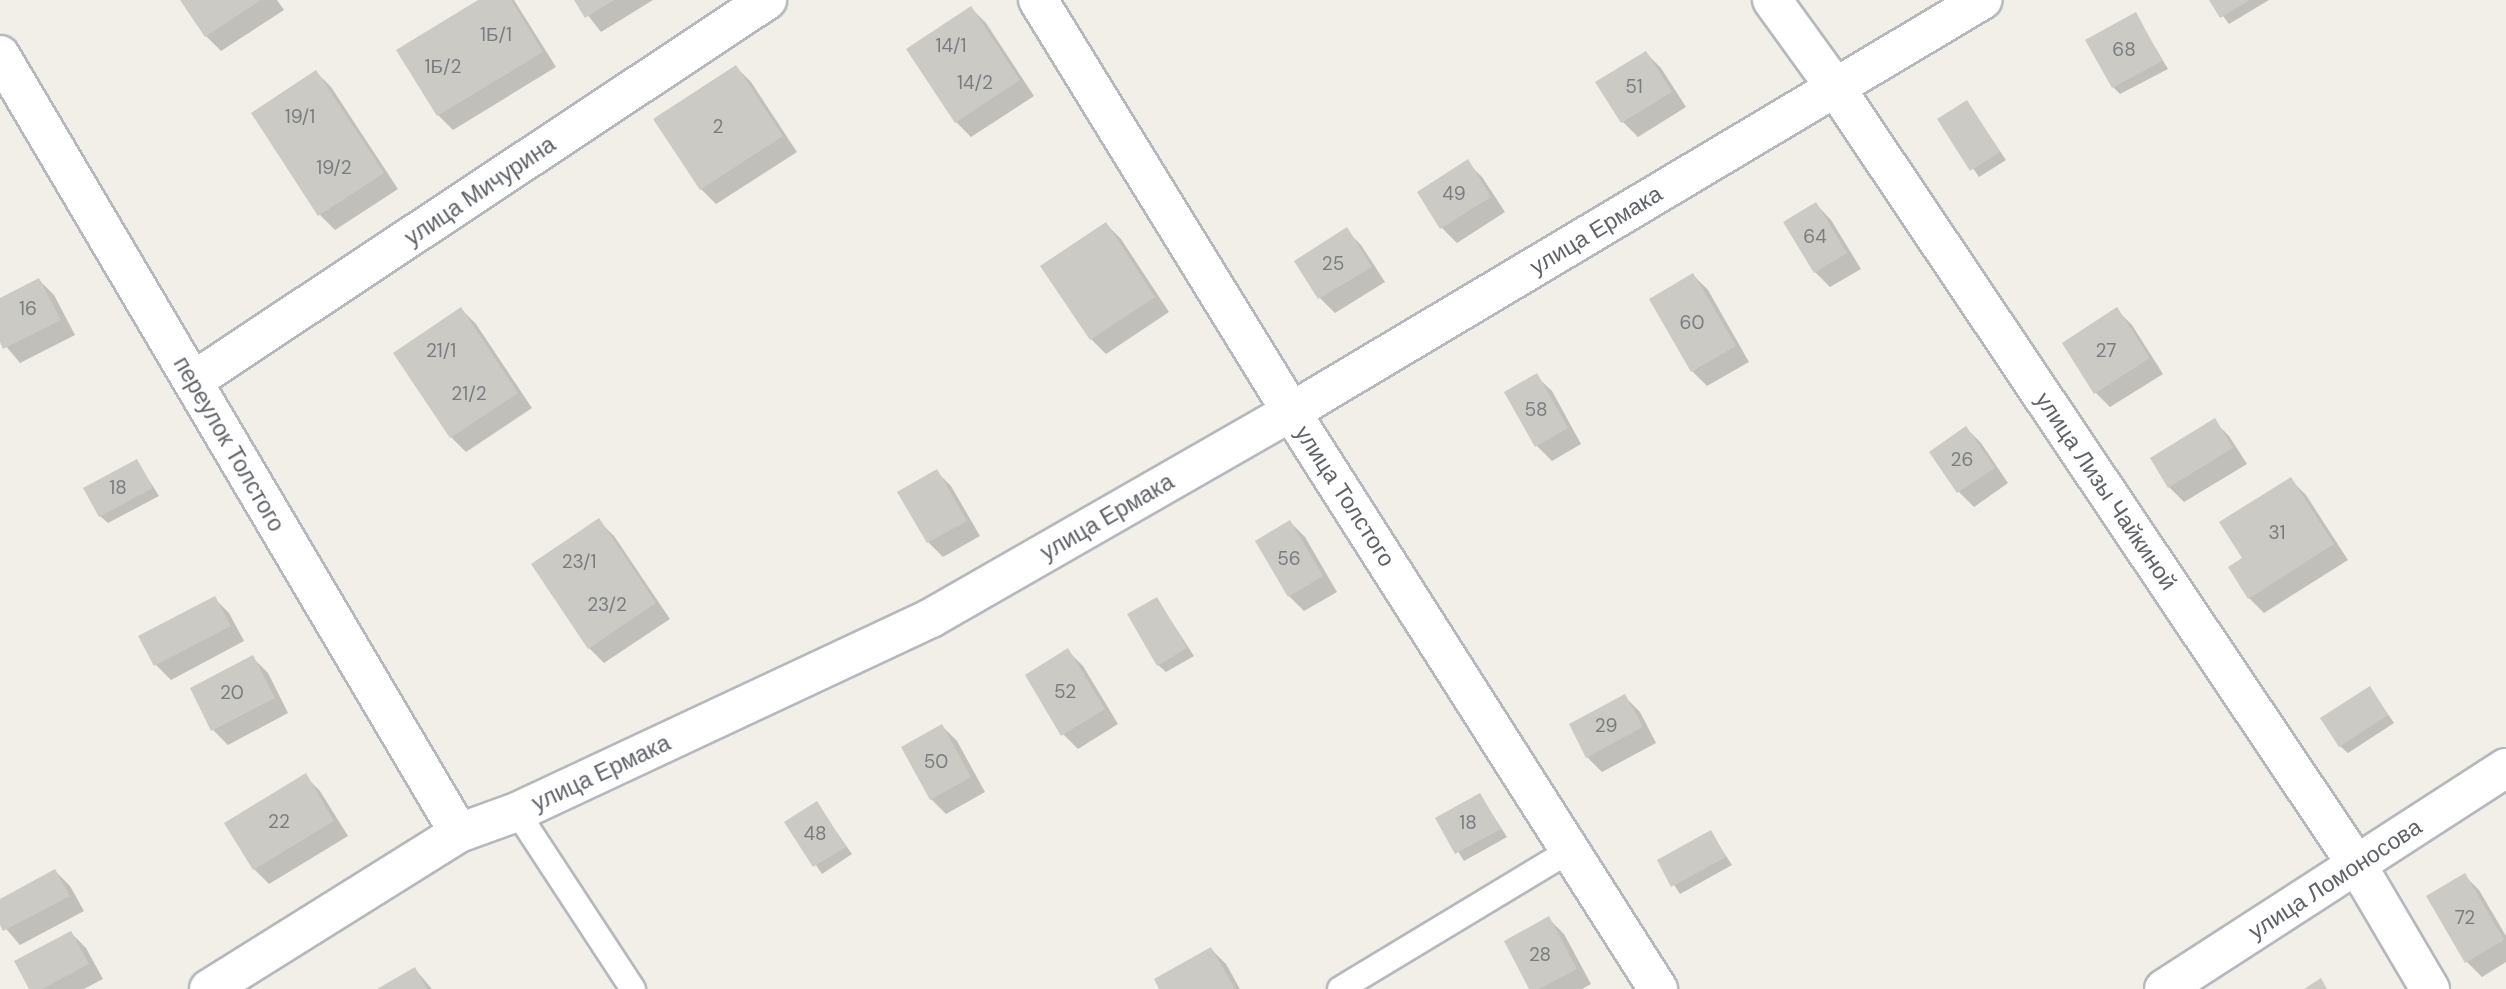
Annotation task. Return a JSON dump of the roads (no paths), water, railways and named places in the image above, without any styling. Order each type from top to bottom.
[{"type":"street","name":"улица Мичурина","points":[[193,382],[766,0]]},
{"type":"street","name":"улица Толстого","points":[[1038,0],[1291,412],[1658,989]]},
{"type":"street","name":"улица Лизы Чайкиной","points":[[1772,0],[1835,87],[2357,865],[2430,989]]},
{"type":"street","name":"улица Ермака","points":[[209,989],[459,833],[517,812],[931,618],[1291,412],[1982,0]]},
{"type":"street","name":"переулок Толстого","points":[[0,55],[459,833]]},
{"type":"street","name":"улица Ломоносова","points":[[2164,989],[2506,768]]},
{"type":"lane","points":[[517,812],[633,989]]},
{"type":"lane","points":[[1340,989],[1570,850]]}]
